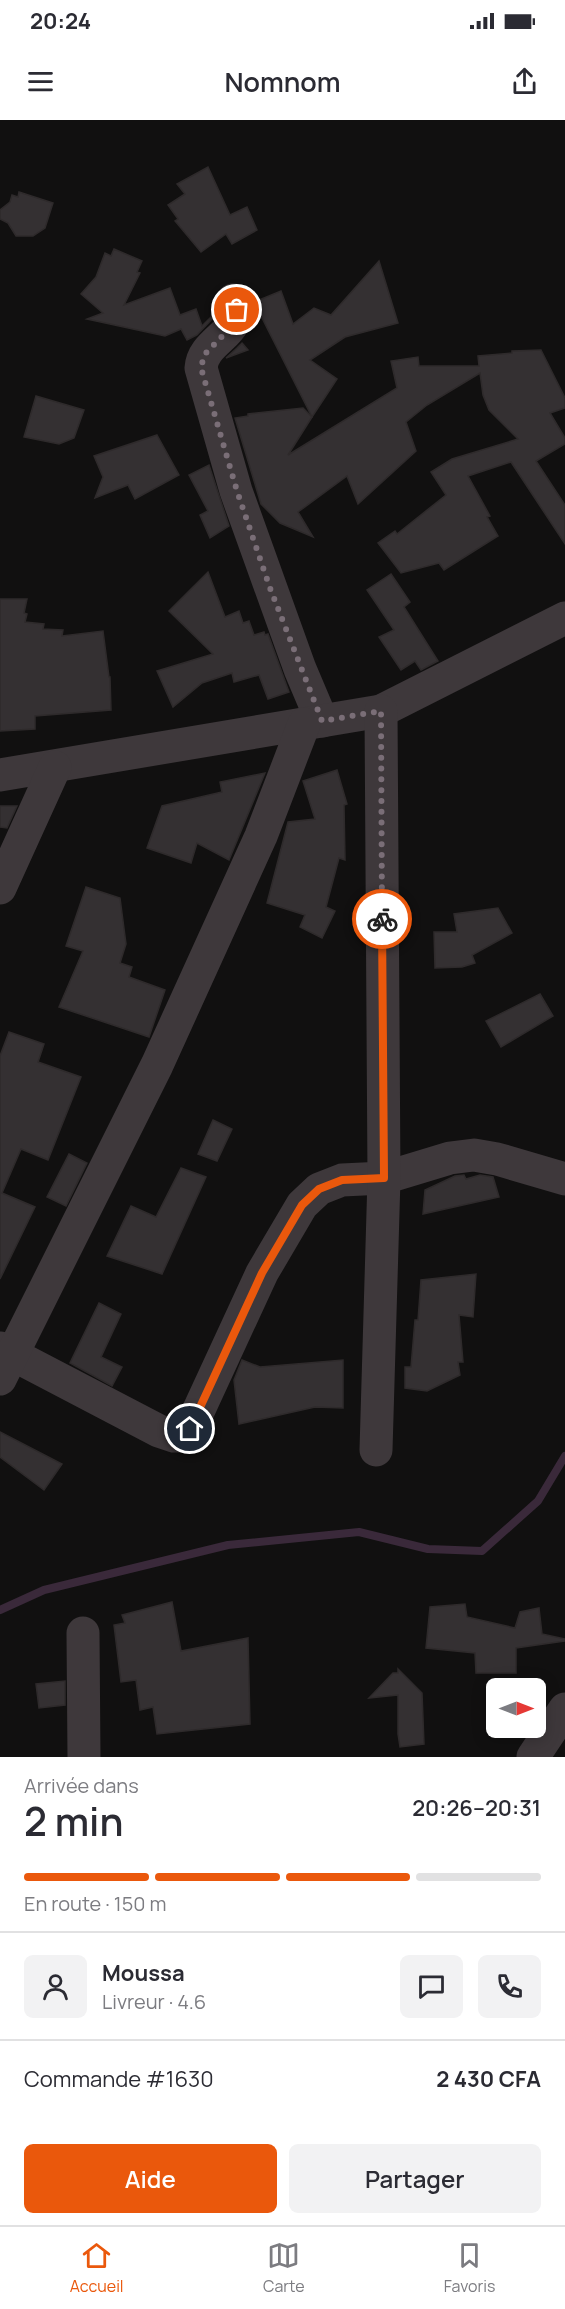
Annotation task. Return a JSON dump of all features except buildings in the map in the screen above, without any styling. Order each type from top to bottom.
[{"type":"street","points":[[233,300],[237,310],[234,324],[204,355],[201,368],[237,491],[289,639],[313,723],[157,1065],[4,1361],[159,1431],[174,1436],[184,1436],[190,1429],[262,1273],[302,1205],[319,1189],[342,1180],[384,1178],[450,1158],[474,1155],[565,1179]]},
{"type":"street","points":[[0,775],[381,711],[565,618]]},
{"type":"street","points":[[376,1450],[384,1178],[381,711]]},
{"type":"street","points":[[0,888],[55,766]]},
{"type":"street","points":[[83,1633],[84,1757]]},
{"type":"street","points":[[533,1757],[565,1709]]},
{"type":"waterway","points":[[0,1610],[44,1590],[228,1545],[359,1532],[428,1549],[482,1551],[538,1501],[565,1456]]},
{"type":"way so far","points":[[237,310],[234,324],[204,355],[201,368],[237,491],[270,588],[322,721],[381,711],[382,919]]},
{"type":"route","points":[[190,1429],[262,1273],[302,1205],[319,1189],[342,1180],[384,1178],[382,919]]}]
